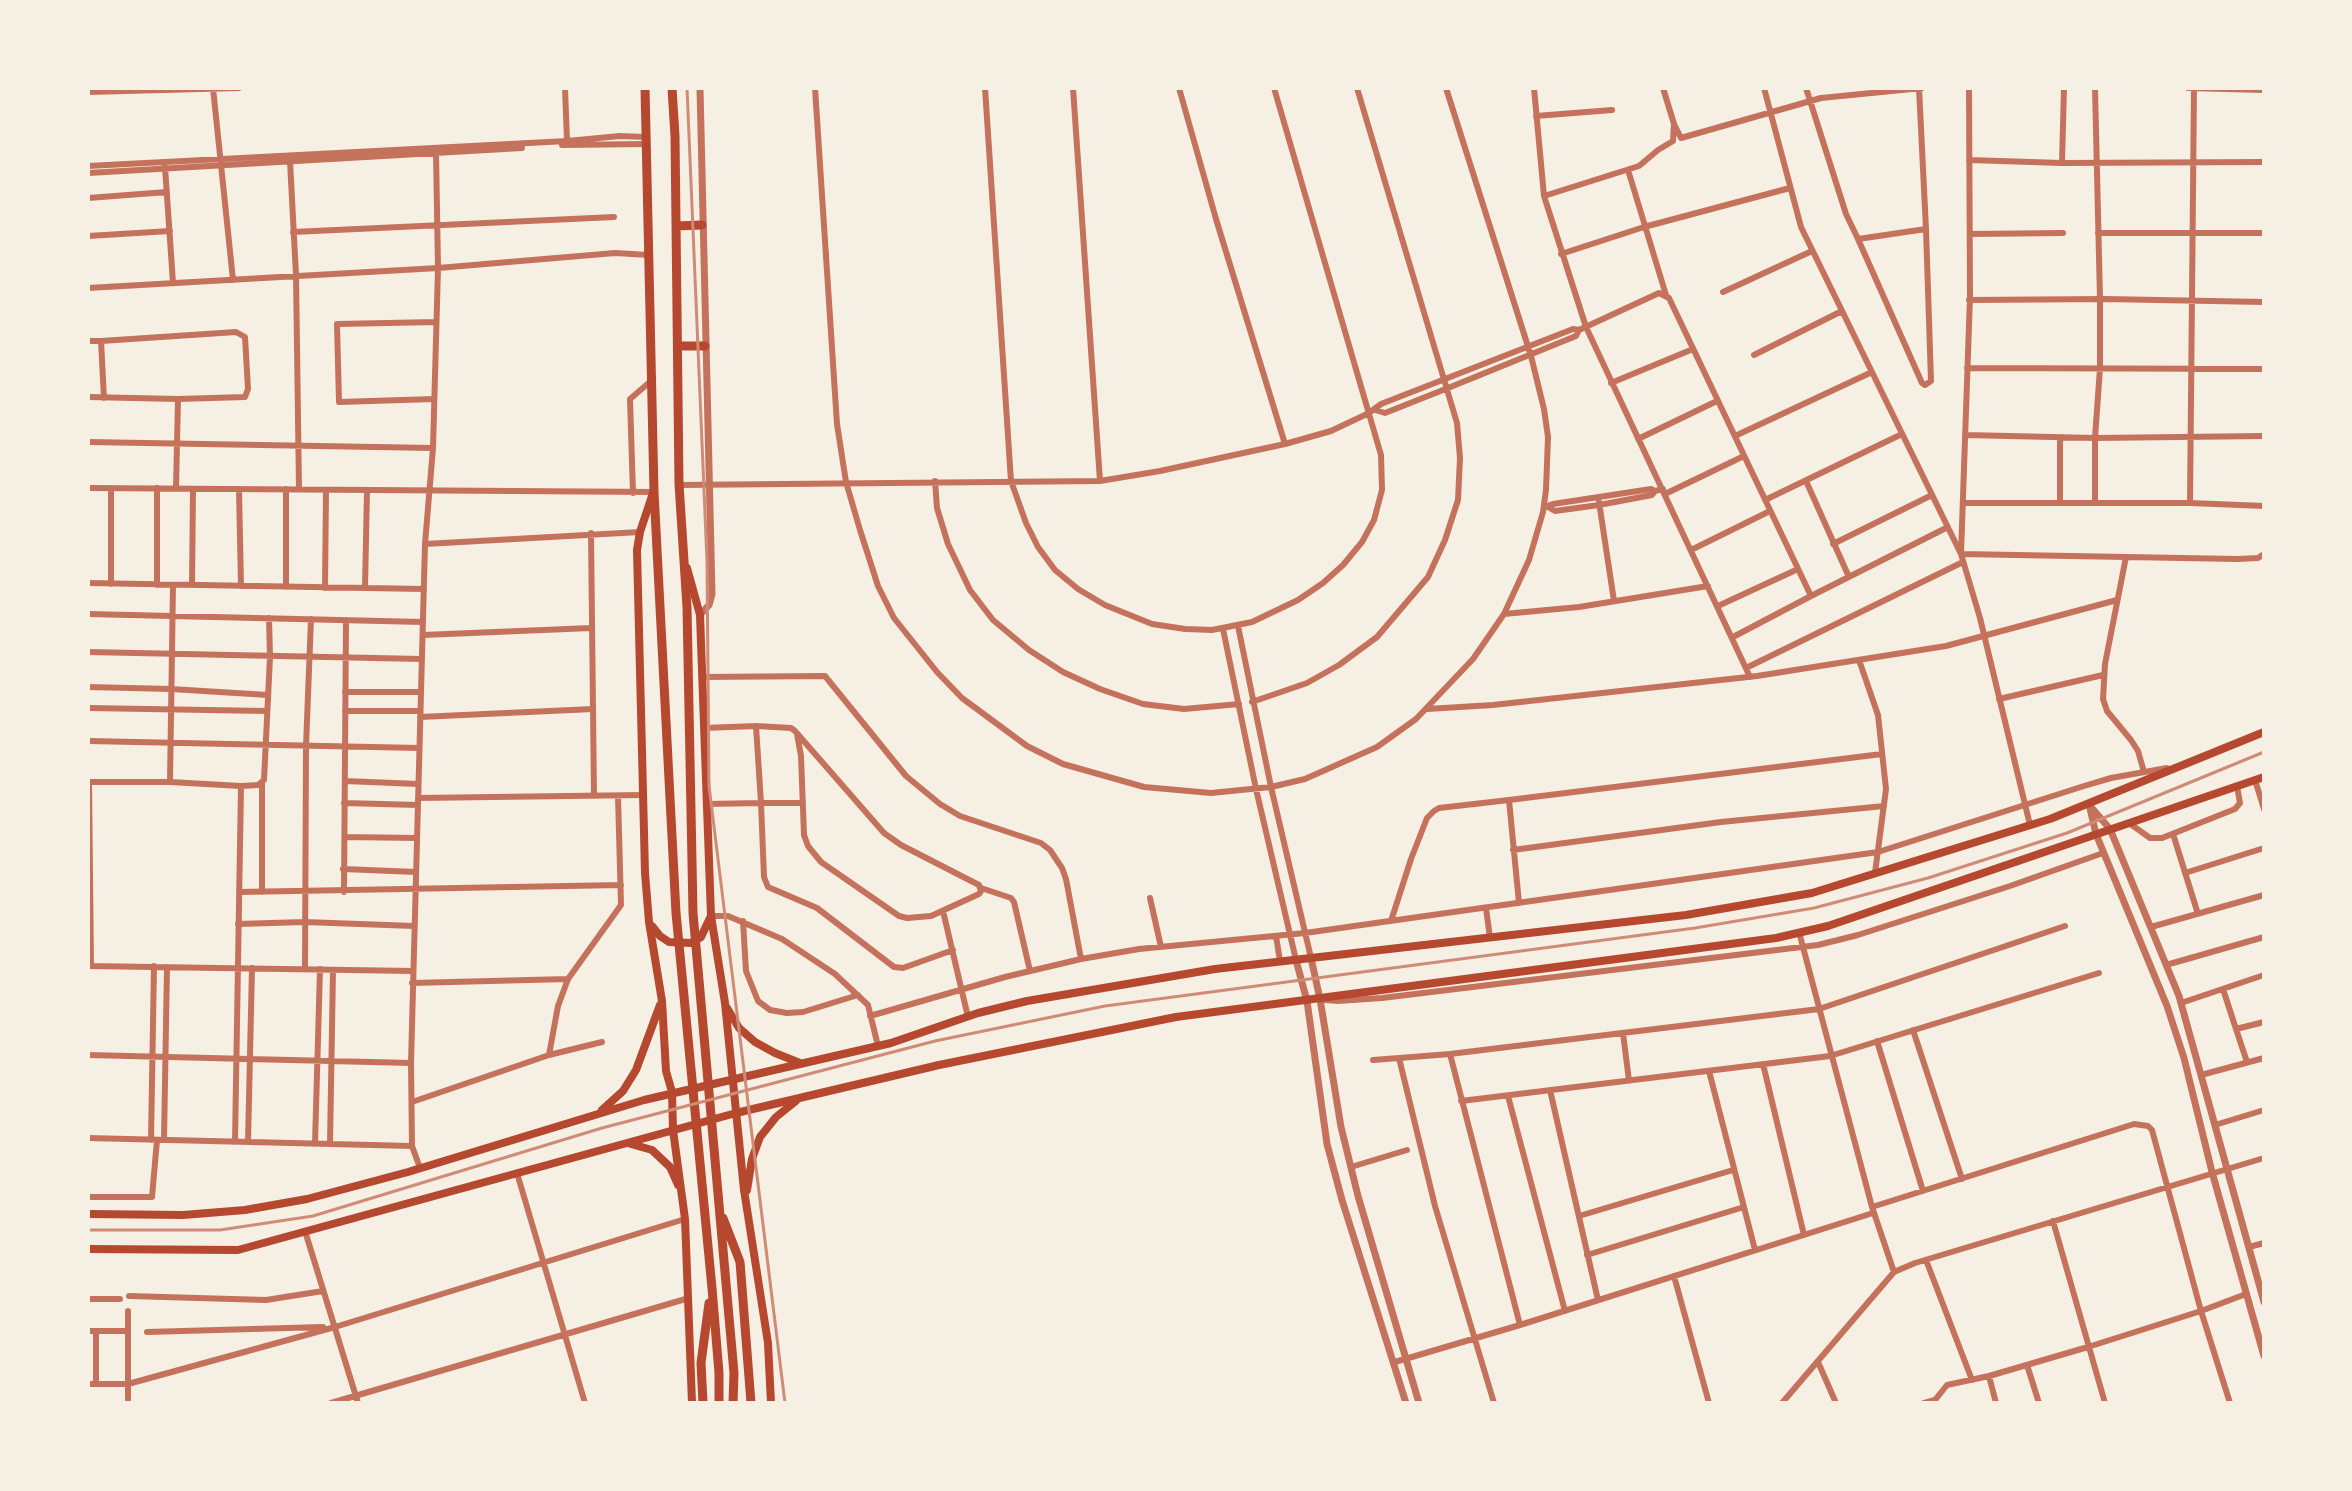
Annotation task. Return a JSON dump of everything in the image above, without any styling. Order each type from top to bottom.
[{"type":"main road","points":[[645,88],[654,492],[676,913],[712,1288],[719,1403]]},
{"type":"main road","points":[[672,88],[693,913],[734,1373],[733,1403]]},
{"type":"main road","points":[[676,226],[702,225]]},
{"type":"main road","points":[[678,346],[705,346]]},
{"type":"main road","points":[[654,492],[637,550],[645,873],[685,1219],[692,1403]]},
{"type":"main road","points":[[684,556],[700,615],[711,916],[725,1003],[745,1201],[768,1343],[771,1403]]},
{"type":"main road","points":[[88,1214],[183,1215],[245,1210],[307,1199],[672,1092],[891,1043],[1027,1001],[1215,969],[1686,915],[1812,893],[2089,804],[2264,732]]},
{"type":"main road","points":[[88,1249],[238,1250],[736,1113],[939,1065],[1176,1017],[1760,940],[1828,926],[2260,778]]},
{"type":"main road","points":[[649,922],[669,942],[683,944],[701,937],[711,916]]},
{"type":"main road","points":[[599,1114],[623,1091],[636,1070],[662,1001]]},
{"type":"main road","points":[[725,1003],[739,1028],[755,1042],[801,1064]]},
{"type":"main road","points":[[745,1201],[752,1159],[760,1137],[776,1117],[800,1098]]},
{"type":"main road","points":[[625,1143],[652,1150],[670,1167],[682,1193]]},
{"type":"main road","points":[[719,1207],[740,1262],[751,1403]]},
{"type":"main road","points":[[703,1403],[702,1348],[712,1288]]},
{"type":"street","points":[[213,88],[233,280]]},
{"type":"street","points":[[88,92],[239,88]]},
{"type":"street","points":[[565,88],[567,141]]},
{"type":"street","points":[[700,88],[712,600],[700,615]]},
{"type":"street","points":[[815,88],[837,424],[846,482],[878,586],[894,618],[962,698],[1027,746],[1063,764],[1144,787],[1211,793],[1271,787],[1305,779],[1377,747],[1425,709],[1473,659],[1504,614],[1529,560],[1546,507],[1548,437],[1544,409],[1528,346],[1446,88]]},
{"type":"street","points":[[985,88],[1011,481],[1026,523],[1055,570],[1078,589],[1117,611],[1152,624],[1185,629],[1223,629],[1252,622],[1298,600],[1323,583],[1362,542],[1374,520],[1382,490],[1381,455],[1372,412],[1274,88]]},
{"type":"street","points":[[1073,88],[1100,481]]},
{"type":"street","points":[[1179,88],[1285,444]]},
{"type":"street","points":[[1252,702],[1307,683],[1339,665],[1377,637],[1428,577],[1445,540],[1458,500],[1460,458],[1457,423],[1357,88]]},
{"type":"street","points":[[1534,88],[1544,196],[1582,328],[1750,677]]},
{"type":"street","points":[[1663,88],[1681,138],[1809,101],[1821,98],[1920,88],[1931,381],[1925,385],[1846,214],[1809,101],[1806,88]]},
{"type":"street","points":[[1764,88],[1801,227],[1961,554],[2030,825]]},
{"type":"street","points":[[1961,554],[1969,300],[1969,88]]},
{"type":"street","points":[[2062,163],[2064,88]]},
{"type":"street","points":[[2095,88],[2100,299],[2095,503]]},
{"type":"street","points":[[2190,503],[2192,88],[2264,90]]},
{"type":"street","points":[[1536,116],[1612,110]]},
{"type":"street","points":[[1544,196],[1639,166],[1673,141],[1674,124]]},
{"type":"street","points":[[436,151],[620,136],[646,141]]},
{"type":"street","points":[[88,173],[165,166],[646,141]]},
{"type":"street","points":[[420,1168],[412,1146],[412,983],[425,544],[433,448],[438,268],[436,151]]},
{"type":"street","points":[[290,160],[296,275],[299,489]]},
{"type":"street","points":[[1969,160],[2264,162]]},
{"type":"street","points":[[88,166],[165,166]]},
{"type":"street","points":[[165,166],[173,283]]},
{"type":"street","points":[[1628,170],[1666,295],[1811,596]]},
{"type":"street","points":[[1561,254],[1644,227],[1790,188]]},
{"type":"street","points":[[88,198],[167,192]]},
{"type":"street","points":[[293,232],[614,217]]},
{"type":"street","points":[[1858,239],[1926,229]]},
{"type":"street","points":[[88,236],[170,231]]},
{"type":"street","points":[[1970,234],[2063,233]]},
{"type":"street","points":[[2098,233],[2264,233]]},
{"type":"street","points":[[1723,292],[1812,251]]},
{"type":"street","points":[[88,288],[438,268],[615,253],[649,255]]},
{"type":"street","points":[[680,485],[1100,481],[1160,471],[1331,431],[1372,412],[1381,404],[1582,328],[1659,293],[1666,295]]},
{"type":"street","points":[[1969,300],[2264,302]]},
{"type":"street","points":[[1754,355],[1842,311]]},
{"type":"street","points":[[434,399],[339,402],[337,324],[436,322]]},
{"type":"street","points":[[1372,412],[1385,413],[1531,356],[1576,336],[1582,328]]},
{"type":"street","points":[[88,341],[236,332],[247,341],[248,389],[245,397],[88,397]]},
{"type":"street","points":[[101,341],[104,398]]},
{"type":"street","points":[[1611,383],[1693,349]]},
{"type":"street","points":[[1967,368],[2264,369]]},
{"type":"street","points":[[1735,436],[1872,372]]},
{"type":"street","points":[[633,493],[630,399],[651,381]]},
{"type":"street","points":[[176,488],[178,399]]},
{"type":"street","points":[[1638,439],[1717,401]]},
{"type":"street","points":[[1765,500],[1902,434]]},
{"type":"street","points":[[1965,435],[2060,438],[2264,436]]},
{"type":"street","points":[[2060,438],[2060,503]]},
{"type":"street","points":[[88,442],[433,448]]},
{"type":"street","points":[[1546,507],[1555,511],[1599,501],[1652,495],[1744,456]]},
{"type":"street","points":[[935,481],[937,508],[948,544],[970,590],[993,620],[1029,650],[1063,672],[1143,704],[1184,709],[1239,704]]},
{"type":"street","points":[[1806,481],[1849,577]]},
{"type":"street","points":[[88,488],[654,492]]},
{"type":"street","points":[[111,488],[111,584]]},
{"type":"street","points":[[157,488],[157,585]]},
{"type":"street","points":[[192,585],[193,489]]},
{"type":"street","points":[[239,489],[241,586]]},
{"type":"street","points":[[286,489],[286,587]]},
{"type":"street","points":[[325,588],[326,490]]},
{"type":"street","points":[[365,588],[367,490]]},
{"type":"street","points":[[1833,544],[1932,495]]},
{"type":"street","points":[[1599,501],[1614,601]]},
{"type":"street","points":[[1963,503],[2264,506]]},
{"type":"street","points":[[1691,550],[1770,511]]},
{"type":"street","points":[[1733,637],[1948,527]]},
{"type":"street","points":[[425,544],[640,532]]},
{"type":"street","points":[[591,533],[594,796]]},
{"type":"street","points":[[1961,554],[2237,559],[2258,558],[2264,554]]},
{"type":"street","points":[[2126,557],[2103,675],[2104,705],[2131,740],[2144,772]]},
{"type":"street","points":[[1746,668],[1963,562]]},
{"type":"street","points":[[1718,606],[1798,569]]},
{"type":"street","points":[[88,583],[424,589]]},
{"type":"street","points":[[170,782],[173,585]]},
{"type":"street","points":[[1504,614],[1708,586]]},
{"type":"street","points":[[1425,709],[1493,705],[1750,677],[1859,660],[1946,646],[2117,600]]},
{"type":"street","points":[[88,614],[423,622]]},
{"type":"street","points":[[262,892],[262,783],[270,657],[269,618]]},
{"type":"street","points":[[305,969],[306,746],[311,619]]},
{"type":"street","points":[[344,892],[346,620]]},
{"type":"street","points":[[1238,626],[1252,702],[1320,999],[1338,1112],[1358,1196],[1419,1403]]},
{"type":"street","points":[[423,635],[591,628]]},
{"type":"street","points":[[1223,629],[1256,789],[1307,1001],[1327,1144],[1406,1403]]},
{"type":"street","points":[[88,652],[422,659]]},
{"type":"street","points":[[1859,660],[1878,715],[1886,789],[1875,873]]},
{"type":"street","points":[[1999,699],[2103,675]]},
{"type":"street","points":[[702,677],[825,676],[906,776],[933,798],[960,816],[1041,843],[1050,850],[1066,879],[1081,959]]},
{"type":"street","points":[[88,687],[268,695]]},
{"type":"street","points":[[345,692],[421,692]]},
{"type":"street","points":[[88,708],[267,711]]},
{"type":"street","points":[[345,711],[420,714],[593,709]]},
{"type":"street","points":[[756,726],[764,877],[768,887],[817,908],[894,967],[903,968],[953,950]]},
{"type":"street","points":[[704,728],[791,728],[884,833],[981,888],[1011,898],[1030,971]]},
{"type":"street","points":[[797,734],[801,756],[804,835],[808,846],[821,862],[902,917],[918,918],[943,911],[979,894],[981,888]]},
{"type":"street","points":[[88,741],[419,748]]},
{"type":"street","points":[[1391,921],[1427,818],[1439,808],[1882,754]]},
{"type":"street","points":[[870,1016],[1081,959],[1161,947],[1305,933],[1878,852],[2084,786],[2184,765]]},
{"type":"street","points":[[2260,778],[2264,809]]},
{"type":"street","points":[[345,781],[418,784]]},
{"type":"street","points":[[262,783],[241,786],[89,782],[90,966],[413,971]]},
{"type":"street","points":[[235,1142],[241,786]]},
{"type":"street","points":[[2084,786],[2096,834],[2167,1006],[2184,1058],[2212,1172],[2264,1356]]},
{"type":"street","points":[[2129,823],[2150,838],[2162,838],[2238,807],[2237,786]]},
{"type":"street","points":[[344,803],[643,795]]},
{"type":"street","points":[[549,1055],[558,1006],[568,979],[619,912],[622,903],[618,796]]},
{"type":"street","points":[[1509,800],[1519,903]]},
{"type":"street","points":[[707,804],[803,803]]},
{"type":"street","points":[[2089,804],[2110,829],[2181,1003],[2264,1302]]},
{"type":"street","points":[[1513,850],[1721,822],[1884,806]]},
{"type":"street","points":[[2173,834],[2198,914]]},
{"type":"street","points":[[345,837],[417,838]]},
{"type":"street","points":[[2185,873],[2264,848]]},
{"type":"street","points":[[1320,999],[1382,998],[1804,947],[1858,935],[2103,853]]},
{"type":"street","points":[[343,869],[416,872]]},
{"type":"street","points":[[239,892],[621,885]]},
{"type":"street","points":[[2151,927],[2264,895]]},
{"type":"street","points":[[1150,898],[1161,947]]},
{"type":"street","points":[[1486,908],[1490,938]]},
{"type":"street","points":[[943,911],[968,1017]]},
{"type":"street","points":[[711,916],[728,916],[743,921],[793,944],[835,974],[868,1005],[878,1046]]},
{"type":"street","points":[[743,921],[746,971],[758,1001],[770,1010],[803,1012],[858,995]]},
{"type":"street","points":[[238,924],[305,922],[414,926]]},
{"type":"street","points":[[1373,1060],[1450,1054],[1819,1009],[2065,926]]},
{"type":"street","points":[[1799,932],[1872,1210],[1894,1272]]},
{"type":"street","points":[[1276,936],[1280,961]]},
{"type":"street","points":[[2166,965],[2264,937]]},
{"type":"street","points":[[154,966],[152,1057],[157,1140]]},
{"type":"street","points":[[88,1197],[152,1197],[164,1056],[167,967]]},
{"type":"street","points":[[248,1142],[252,968]]},
{"type":"street","points":[[315,1144],[320,969]]},
{"type":"street","points":[[330,1144],[333,970]]},
{"type":"street","points":[[1461,1101],[1830,1056],[2099,973]]},
{"type":"street","points":[[2181,1003],[2264,975]]},
{"type":"street","points":[[412,983],[568,979]]},
{"type":"street","points":[[2223,989],[2247,1062]]},
{"type":"street","points":[[2236,1029],[2264,1022]]},
{"type":"street","points":[[1913,1030],[1962,1179]]},
{"type":"street","points":[[1623,1033],[1629,1081]]},
{"type":"street","points":[[1877,1041],[1923,1191]]},
{"type":"street","points":[[412,1102],[549,1055],[602,1042]]},
{"type":"street","points":[[1450,1054],[1520,1325]]},
{"type":"street","points":[[88,1055],[411,1063]]},
{"type":"street","points":[[1399,1058],[1435,1206],[1494,1403]]},
{"type":"street","points":[[2201,1075],[2264,1058]]},
{"type":"street","points":[[1763,1064],[1804,1235]]},
{"type":"street","points":[[1709,1071],[1755,1250]]},
{"type":"street","points":[[1550,1090],[1598,1300]]},
{"type":"street","points":[[1508,1096],[1565,1311]]},
{"type":"street","points":[[2215,1125],[2264,1110]]},
{"type":"street","points":[[1395,1362],[1804,1235],[1923,1191],[2134,1124],[2148,1126],[2152,1130],[2201,1311],[2230,1403]]},
{"type":"street","points":[[88,1138],[412,1146]]},
{"type":"street","points":[[1351,1167],[1407,1150]]},
{"type":"street","points":[[1782,1403],[1894,1272],[2264,1158]]},
{"type":"street","points":[[1579,1216],[1733,1170]]},
{"type":"street","points":[[517,1173],[585,1403]]},
{"type":"street","points":[[1342,1200],[1358,1196]]},
{"type":"street","points":[[1587,1255],[1744,1207]]},
{"type":"street","points":[[128,1331],[92,1331],[92,1384],[128,1384],[335,1327],[685,1219]]},
{"type":"street","points":[[2053,1221],[2105,1403]]},
{"type":"street","points":[[305,1231],[357,1399]]},
{"type":"street","points":[[2249,1247],[2264,1243]]},
{"type":"street","points":[[1926,1260],[1972,1380]]},
{"type":"street","points":[[1674,1276],[1709,1403]]},
{"type":"street","points":[[129,1296],[266,1300],[323,1291]]},
{"type":"street","points":[[1924,1403],[1935,1400],[1947,1385],[2088,1347],[2246,1294]]},
{"type":"street","points":[[331,1403],[357,1399],[689,1298]]},
{"type":"street","points":[[88,1299],[120,1299]]},
{"type":"street","points":[[128,1311],[128,1403]]},
{"type":"street","points":[[147,1332],[335,1327]]},
{"type":"street","points":[[1818,1362],[1836,1403]]},
{"type":"street","points":[[2027,1365],[2039,1403]]},
{"type":"street","points":[[1989,1376],[1996,1403]]},
{"type":"railway","points":[[687,88],[707,561],[709,786],[785,1403]]},
{"type":"railway","points":[[88,1230],[220,1230],[313,1216],[602,1128],[935,1041],[1105,1006],[1695,928],[1814,908],[1928,878],[2067,833],[2264,752]]}]
